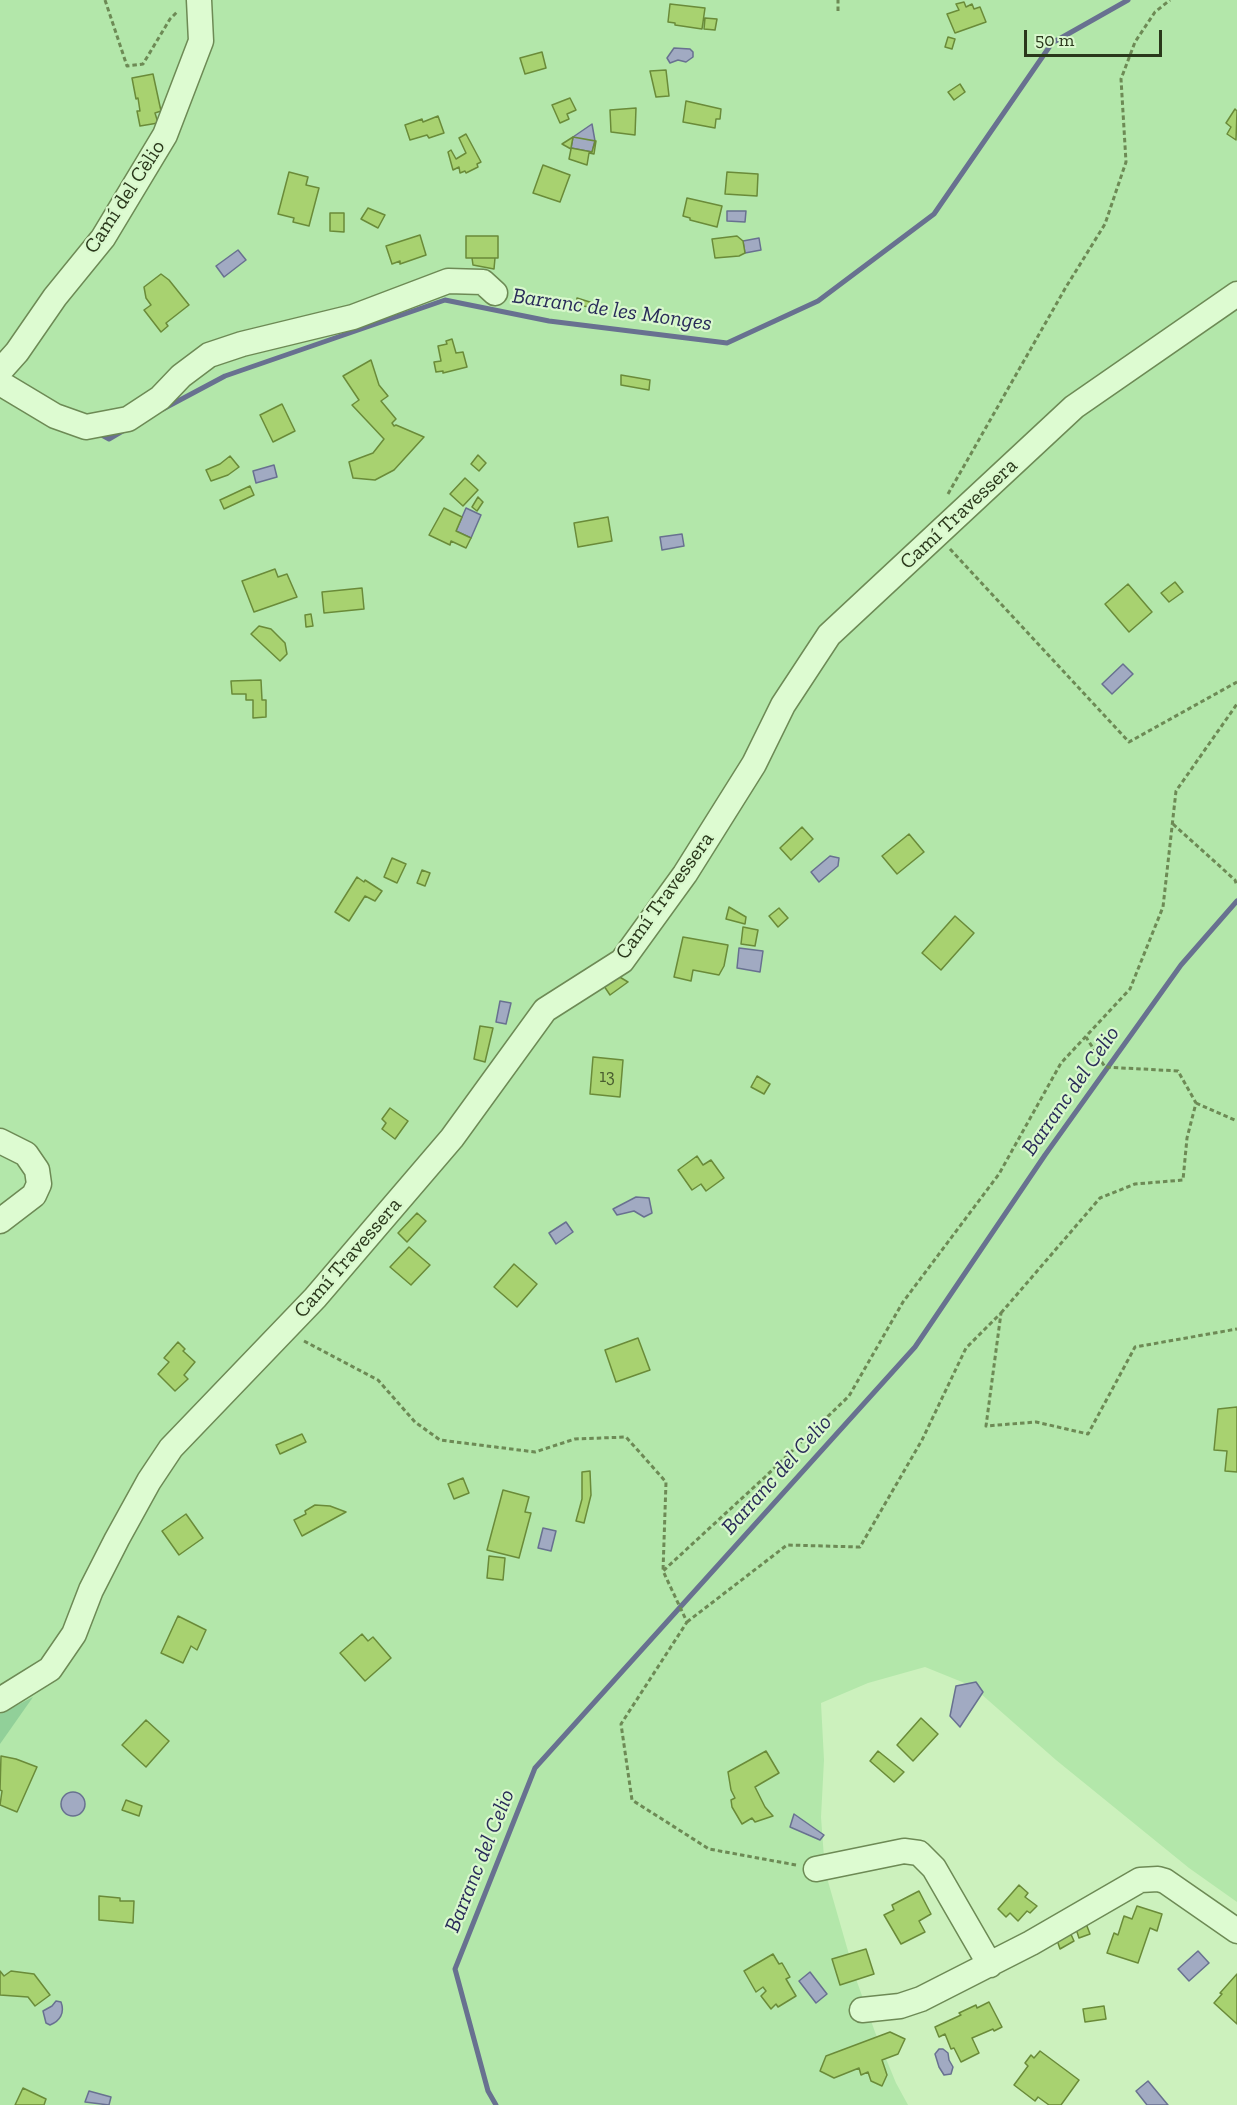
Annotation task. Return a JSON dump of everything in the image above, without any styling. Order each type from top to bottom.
[{"type":"street","name":"Camí del Cèlio","points":[[0,371],[18,352],[55,297],[103,238],[165,135],[201,41],[191,3]]},
{"type":"street","points":[[0,383],[55,416],[86,427],[129,419],[160,398],[181,376],[209,355],[220,351],[353,317],[448,281],[483,282],[495,293]]},
{"type":"street","name":"Camí Travessera","points":[[0,1700],[50,1669],[74,1634],[91,1590],[117,1539],[149,1481],[171,1448],[315,1298],[452,1138],[545,1010],[622,962],[685,874],[754,764],[783,705],[829,635],[1074,407],[1237,294]]},
{"type":"street","points":[[0,1141],[26,1154],[37,1170],[39,1184],[34,1195],[0,1221]]},
{"type":"street","points":[[816,1869],[904,1851],[919,1852],[934,1868],[990,1965]]},
{"type":"street","points":[[862,2010],[900,2006],[921,1999],[990,1965],[1132,1883],[1150,1879],[1165,1881],[1237,1931]]},
{"type":"path","points":[[105,0],[126,66],[143,64],[170,19],[191,3]]},
{"type":"path","points":[[838,0],[838,11]]},
{"type":"path","points":[[947,501],[955,479],[1104,224],[1126,162],[1121,79],[1135,42],[1155,12],[1170,0]]},
{"type":"path","points":[[938,536],[1130,742],[1237,682]]},
{"type":"path","points":[[663,1571],[849,1396],[903,1302],[999,1174],[1061,1063],[1130,989],[1164,907],[1176,791],[1237,704]]},
{"type":"path","points":[[1173,824],[1235,880],[1237,886]]},
{"type":"path","points":[[1086,1037],[1105,1067],[1178,1071],[1196,1103],[1237,1121]]},
{"type":"path","points":[[816,1869],[709,1849],[632,1800],[621,1724],[687,1622],[787,1545],[860,1547],[922,1440],[966,1348],[1001,1313],[1100,1198],[1135,1184],[1184,1180],[1186,1138],[1196,1103]]},
{"type":"path","points":[[1001,1313],[986,1426],[1036,1422],[1088,1434],[1135,1347],[1237,1329]]},
{"type":"path","points":[[284,1331],[378,1380],[415,1422],[440,1440],[535,1452],[575,1439],[626,1437],[666,1482],[663,1571],[687,1622]]},
{"type":"green space","points":[[0,0],[1237,0],[1237,1902],[1189,1868],[1056,1760],[972,1686],[925,1667],[868,1683],[821,1703],[824,1760],[821,1817],[825,1871],[856,1979],[896,2083],[908,2105],[0,2105]]},
{"type":"green space","points":[[33,1697],[0,1744],[0,1714]]},
{"type":"water","points":[[674,48],[690,49],[693,57],[686,62],[678,60],[670,63],[667,58]]},
{"type":"water","points":[[592,124],[595,141],[592,152],[571,148],[573,137]]},
{"type":"water","points":[[727,211],[746,211],[745,222],[727,221]]},
{"type":"water","points":[[759,238],[761,250],[745,253],[743,241]]},
{"type":"water","points":[[238,250],[246,260],[224,277],[216,266]]},
{"type":"water","points":[[274,465],[277,477],[256,483],[253,471]]},
{"type":"water","points":[[466,508],[481,515],[471,538],[456,531]]},
{"type":"water","points":[[682,534],[684,546],[662,550],[660,537]]},
{"type":"water","points":[[1123,664],[1133,674],[1112,694],[1102,684]]},
{"type":"water","points":[[830,856],[839,858],[838,866],[819,882],[811,872]]},
{"type":"water","points":[[739,948],[763,951],[760,972],[737,968]]},
{"type":"water","points":[[500,1001],[511,1003],[506,1024],[496,1022]]},
{"type":"water","points":[[636,1197],[649,1198],[652,1213],[644,1217],[634,1211],[617,1215],[613,1209]]},
{"type":"water","points":[[566,1222],[573,1232],[556,1244],[549,1233]]},
{"type":"water","points":[[543,1528],[556,1531],[551,1551],[538,1548]]},
{"type":"water","points":[[976,1682],[983,1692],[960,1727],[950,1716],[956,1686]]},
{"type":"water","points":[[73,1792],[78,1793],[84,1799],[84,1809],[78,1815],[73,1816],[68,1815],[62,1809],[61,1804],[62,1799],[68,1793]]},
{"type":"water","points":[[794,1814],[824,1835],[820,1840],[790,1827]]},
{"type":"water","points":[[1198,1951],[1209,1963],[1189,1981],[1178,1969]]},
{"type":"water","points":[[810,1972],[827,1994],[816,2003],[799,1981]]},
{"type":"water","points":[[56,2001],[61,2002],[62,2013],[57,2021],[50,2025],[46,2023],[43,2011]]},
{"type":"water","points":[[939,2049],[948,2053],[953,2067],[951,2074],[944,2075],[939,2067],[935,2054]]},
{"type":"water","points":[[1148,2081],[1168,2105],[1147,2105],[1136,2091]]},
{"type":"water","points":[[89,2091],[111,2097],[109,2105],[85,2102]]},
{"type":"building","points":[[964,2],[966,7],[972,4],[974,9],[980,7],[986,22],[955,33],[947,14],[959,10],[956,4]]},
{"type":"building","points":[[670,4],[705,8],[702,29],[668,22]]},
{"type":"building","points":[[705,18],[717,19],[715,30],[704,29]]},
{"type":"building","points":[[948,37],[955,39],[952,49],[945,47]]},
{"type":"building","points":[[542,52],[546,68],[525,74],[520,58]]},
{"type":"building","points":[[666,70],[669,96],[656,97],[650,71]]},
{"type":"building","points":[[153,74],[161,111],[155,113],[158,123],[140,126],[137,111],[140,111],[138,98],[136,99],[132,78]]},
{"type":"building","points":[[960,84],[965,92],[954,100],[948,92]]},
{"type":"building","points":[[570,98],[576,110],[567,114],[569,119],[560,123],[552,105]]},
{"type":"building","points":[[686,101],[721,109],[720,119],[716,119],[715,128],[683,122]]},
{"type":"building","points":[[636,108],[635,135],[611,132],[610,110]]},
{"type":"building","points":[[1235,109],[1237,111],[1236,140],[1227,134],[1231,127],[1226,123]]},
{"type":"building","points":[[438,116],[444,133],[429,138],[427,135],[410,140],[405,125],[422,119],[423,122]]},
{"type":"building","points":[[466,134],[481,162],[477,164],[478,167],[466,173],[465,171],[460,173],[459,167],[453,170],[448,152],[451,150],[456,159],[466,153],[459,138]]},
{"type":"building","points":[[573,137],[596,141],[594,154],[589,153],[587,165],[569,159],[571,149],[562,144]],"holes":[[[573,137],[595,141],[592,152],[571,148]]]},
{"type":"building","points":[[543,165],[570,175],[560,202],[533,193]]},
{"type":"building","points":[[289,172],[308,177],[306,185],[319,188],[309,226],[293,222],[294,218],[278,214]]},
{"type":"building","points":[[727,172],[758,174],[757,196],[725,194]]},
{"type":"building","points":[[687,198],[722,206],[717,227],[683,216]]},
{"type":"building","points":[[368,208],[385,215],[378,228],[361,219]]},
{"type":"building","points":[[330,213],[344,213],[344,232],[330,231]]},
{"type":"building","points":[[420,235],[426,255],[400,264],[400,261],[392,264],[386,246]]},
{"type":"building","points":[[466,236],[498,236],[498,258],[466,258]]},
{"type":"building","points":[[737,236],[743,241],[745,253],[739,256],[715,258],[712,239]]},
{"type":"building","points":[[472,258],[495,258],[494,269],[473,265]]},
{"type":"building","points":[[161,274],[169,280],[189,305],[166,323],[168,326],[161,332],[144,310],[151,305],[146,298],[144,287]]},
{"type":"building","points":[[577,298],[593,303],[592,308],[576,304]]},
{"type":"building","points":[[452,339],[456,353],[463,352],[467,367],[443,373],[443,371],[436,372],[434,362],[441,361],[438,346],[447,344],[446,341]]},
{"type":"building","points":[[371,360],[379,385],[388,396],[381,401],[396,419],[392,423],[394,426],[424,437],[394,470],[375,480],[353,478],[349,462],[373,453],[384,439],[352,405],[359,400],[343,376]]},
{"type":"building","points":[[621,375],[650,380],[649,390],[621,385]]},
{"type":"building","points":[[282,404],[295,431],[273,442],[260,415]]},
{"type":"building","points":[[478,455],[486,463],[479,471],[471,464]]},
{"type":"building","points":[[230,456],[239,467],[228,475],[211,481],[206,470],[220,464]]},
{"type":"building","points":[[465,478],[478,490],[463,506],[450,494]]},
{"type":"building","points":[[250,486],[254,495],[224,509],[220,500]]},
{"type":"building","points":[[478,497],[483,502],[477,511],[472,507]]},
{"type":"building","points":[[444,508],[462,517],[456,531],[471,538],[466,548],[451,541],[450,545],[429,535]]},
{"type":"building","points":[[608,517],[612,541],[578,547],[574,523]]},
{"type":"building","points":[[275,569],[278,577],[287,574],[297,597],[254,612],[242,581]]},
{"type":"building","points":[[1175,582],[1183,592],[1169,602],[1161,593]]},
{"type":"building","points":[[1128,584],[1152,612],[1129,632],[1105,604]]},
{"type":"building","points":[[362,588],[364,609],[324,613],[322,592]]},
{"type":"building","points":[[311,614],[313,626],[306,627],[305,615]]},
{"type":"building","points":[[259,626],[271,629],[285,643],[287,654],[280,661],[251,634]]},
{"type":"building","points":[[261,680],[262,700],[266,700],[266,717],[253,718],[253,700],[246,700],[246,694],[232,694],[231,681]]},
{"type":"building","points":[[802,827],[813,839],[791,860],[780,848]]},
{"type":"building","points":[[909,834],[924,852],[897,874],[882,856]]},
{"type":"building","points":[[392,858],[406,864],[397,883],[384,877]]},
{"type":"building","points":[[422,870],[430,873],[425,886],[417,883]]},
{"type":"building","points":[[357,877],[382,891],[375,901],[365,896],[349,921],[335,912]]},
{"type":"building","points":[[729,907],[746,917],[745,924],[726,919]]},
{"type":"building","points":[[779,908],[788,918],[778,927],[769,916]]},
{"type":"building","points":[[955,916],[974,933],[941,970],[922,953]]},
{"type":"building","points":[[743,927],[758,930],[755,946],[741,944]]},
{"type":"building","points":[[683,937],[728,945],[724,966],[719,975],[693,970],[691,981],[674,977]]},
{"type":"building","points":[[618,976],[628,982],[610,995],[604,986]]},
{"type":"building","points":[[480,1026],[493,1028],[485,1062],[474,1059]]},
{"type":"building","points":[[593,1057],[623,1060],[620,1097],[590,1094]]},
{"type":"building","points":[[757,1076],[770,1084],[764,1094],[751,1087]]},
{"type":"building","points":[[390,1108],[408,1121],[395,1139],[382,1129],[386,1123],[382,1119]]},
{"type":"building","points":[[697,1156],[703,1165],[711,1160],[724,1178],[706,1191],[701,1184],[692,1190],[678,1170]]},
{"type":"building","points":[[417,1213],[426,1221],[407,1242],[398,1233]]},
{"type":"building","points":[[409,1247],[430,1265],[411,1285],[390,1267]]},
{"type":"building","points":[[514,1264],[537,1284],[517,1307],[494,1287]]},
{"type":"building","points":[[638,1338],[650,1370],[616,1382],[605,1350]]},
{"type":"building","points":[[178,1342],[185,1349],[183,1351],[195,1362],[184,1375],[188,1379],[175,1391],[158,1374],[169,1362],[164,1358]]},
{"type":"building","points":[[1237,1407],[1237,1472],[1225,1471],[1227,1451],[1214,1450],[1218,1409]]},
{"type":"building","points":[[302,1434],[306,1442],[280,1454],[276,1445]]},
{"type":"building","points":[[590,1471],[591,1495],[584,1523],[576,1521],[582,1499],[582,1472]]},
{"type":"building","points":[[463,1478],[469,1493],[454,1499],[448,1484]]},
{"type":"building","points":[[503,1490],[529,1497],[525,1512],[531,1513],[519,1558],[487,1550]]},
{"type":"building","points":[[315,1505],[330,1506],[346,1512],[302,1536],[294,1520],[306,1514],[305,1511]]},
{"type":"building","points":[[186,1514],[203,1538],[179,1555],[162,1531]]},
{"type":"building","points":[[489,1556],[505,1558],[503,1580],[487,1578]]},
{"type":"building","points":[[178,1616],[206,1630],[197,1650],[191,1646],[183,1663],[161,1653]]},
{"type":"building","points":[[362,1634],[368,1641],[373,1637],[391,1658],[365,1681],[340,1653]]},
{"type":"building","points":[[921,1718],[938,1734],[913,1761],[897,1745]]},
{"type":"building","points":[[146,1720],[169,1741],[146,1767],[122,1745]]},
{"type":"building","points":[[766,1751],[779,1773],[755,1787],[765,1807],[773,1816],[755,1822],[752,1818],[742,1824],[732,1807],[731,1800],[735,1798],[728,1772]]},
{"type":"building","points":[[878,1751],[904,1772],[894,1782],[870,1761]]},
{"type":"building","points":[[1,1756],[37,1767],[17,1812],[0,1805]]},
{"type":"building","points":[[126,1800],[142,1806],[139,1816],[122,1810]]},
{"type":"building","points":[[1019,1885],[1028,1893],[1025,1897],[1037,1906],[1030,1913],[1027,1911],[1018,1921],[1010,1913],[1006,1917],[998,1909]]},
{"type":"building","points":[[919,1891],[931,1914],[919,1921],[925,1932],[901,1944],[884,1915],[894,1910],[892,1905]]},
{"type":"building","points":[[99,1896],[120,1898],[120,1901],[134,1901],[133,1923],[99,1920]]},
{"type":"building","points":[[1137,1906],[1162,1914],[1157,1931],[1150,1928],[1138,1963],[1107,1953],[1114,1933],[1118,1935],[1124,1916],[1132,1919]]},
{"type":"building","points":[[1085,1921],[1090,1934],[1079,1938],[1075,1926]]},
{"type":"building","points":[[1069,1930],[1074,1941],[1060,1949],[1056,1937]]},
{"type":"building","points":[[866,1949],[874,1974],[840,1985],[832,1959]]},
{"type":"building","points":[[773,1954],[779,1964],[782,1963],[790,1977],[786,1979],[796,1996],[778,2007],[776,2004],[771,2009],[761,1996],[766,1991],[763,1987],[756,1992],[744,1971]]},
{"type":"building","points":[[0,1971],[4,1976],[11,1971],[34,1974],[50,1995],[35,2006],[28,1997],[0,1995]]},
{"type":"building","points":[[1237,1974],[1237,2024],[1214,2003]]},
{"type":"building","points":[[989,2002],[1002,2027],[972,2038],[979,2053],[961,2062],[954,2048],[951,2049],[945,2034],[939,2037],[935,2027],[976,2005],[977,2008]]},
{"type":"building","points":[[1104,2006],[1106,2019],[1085,2022],[1083,2009]]},
{"type":"building","points":[[890,2032],[905,2039],[898,2054],[882,2060],[887,2075],[882,2086],[871,2081],[868,2072],[861,2075],[859,2068],[834,2078],[820,2071],[826,2056]]},
{"type":"building","points":[[1040,2051],[1079,2080],[1061,2105],[1049,2105],[1038,2097],[1035,2101],[1014,2085],[1028,2066],[1025,2063],[1031,2055],[1034,2058]]},
{"type":"building","points":[[23,2088],[46,2099],[44,2105],[15,2105]]},
{"type":"waterway","name":"Barranc de les Monges","points":[[163,409],[225,376],[445,300],[549,321],[727,343],[818,301],[934,214],[1052,43],[1128,0]]},
{"type":"waterway","name":"Barranc de les Monges","points":[[100,434],[109,439],[126,429]]},
{"type":"waterway","name":"Barranc del Celio","points":[[496,2105],[488,2091],[455,1969],[535,1768],[915,1347],[1045,1155],[1181,965],[1237,901]]}]
